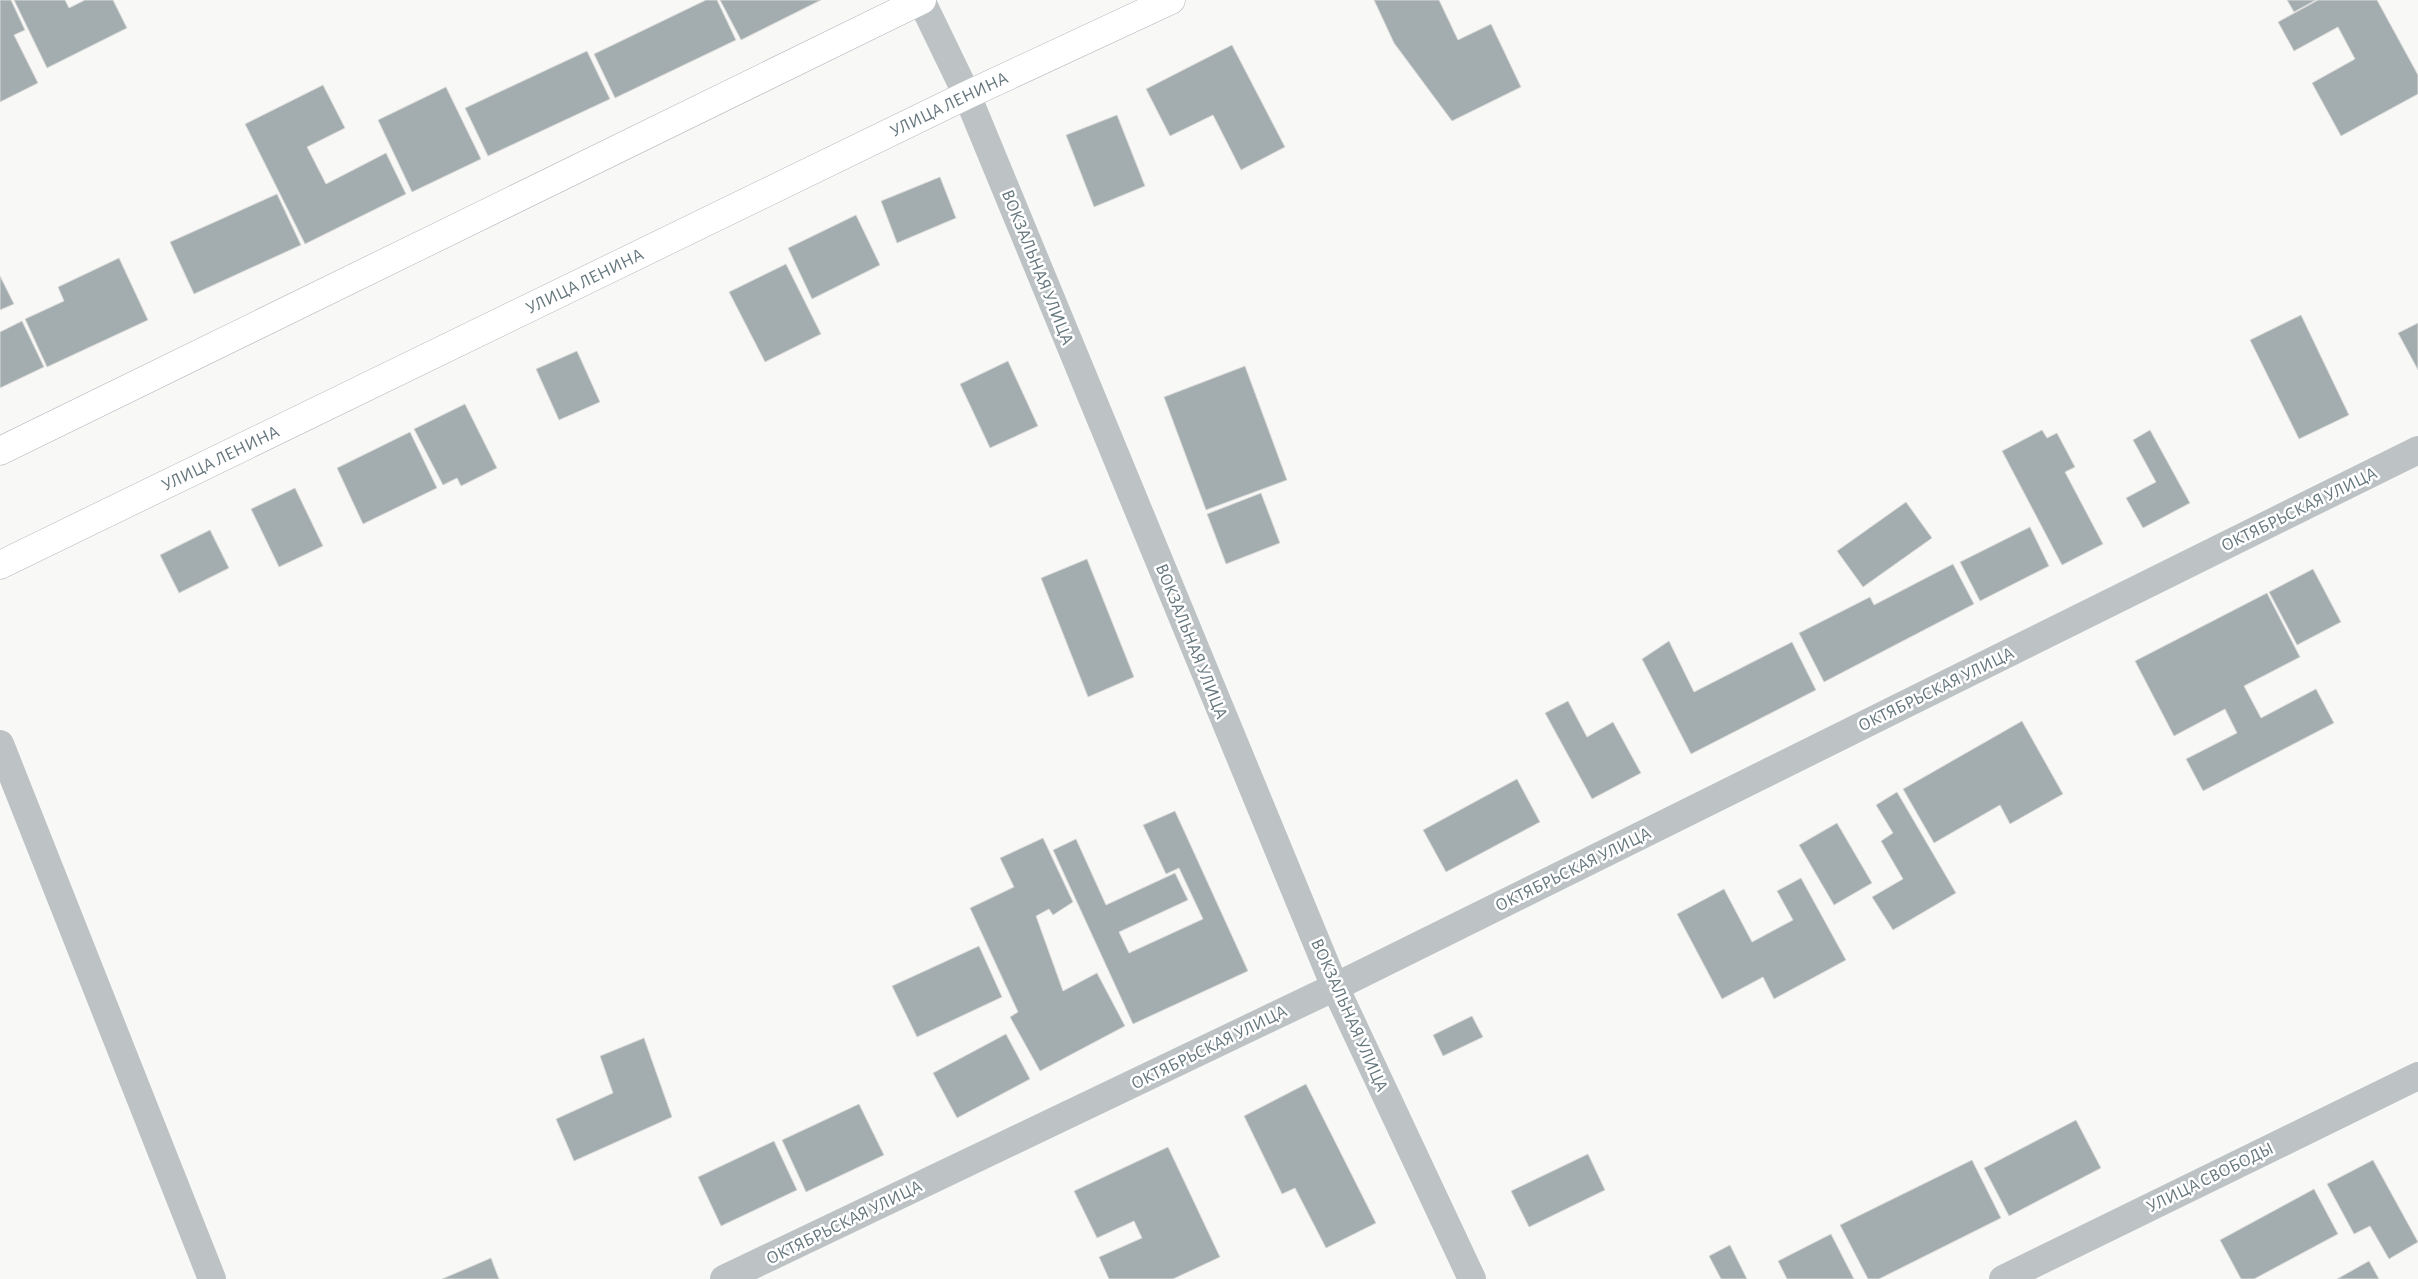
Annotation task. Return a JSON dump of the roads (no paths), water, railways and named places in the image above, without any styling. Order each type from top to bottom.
[{"type":"street","name":"ВОКЗАЛЬНАЯ УЛИЦА","points":[[922,0],[966,95],[1335,987],[1472,1279]]},
{"type":"street","points":[[0,451],[922,0]]},
{"type":"street","name":"УЛИЦА ЛЕНИНА","points":[[0,565],[966,95],[1170,0]]},
{"type":"street","name":"ОКТЯБРЬСКАЯ УЛИЦА","points":[[724,1279],[1335,987],[2418,450]]},
{"type":"street","points":[[0,744],[212,1279]]},
{"type":"street","name":"УЛИЦА СВОБОДЫ","points":[[2003,1279],[2418,1076]]}]
